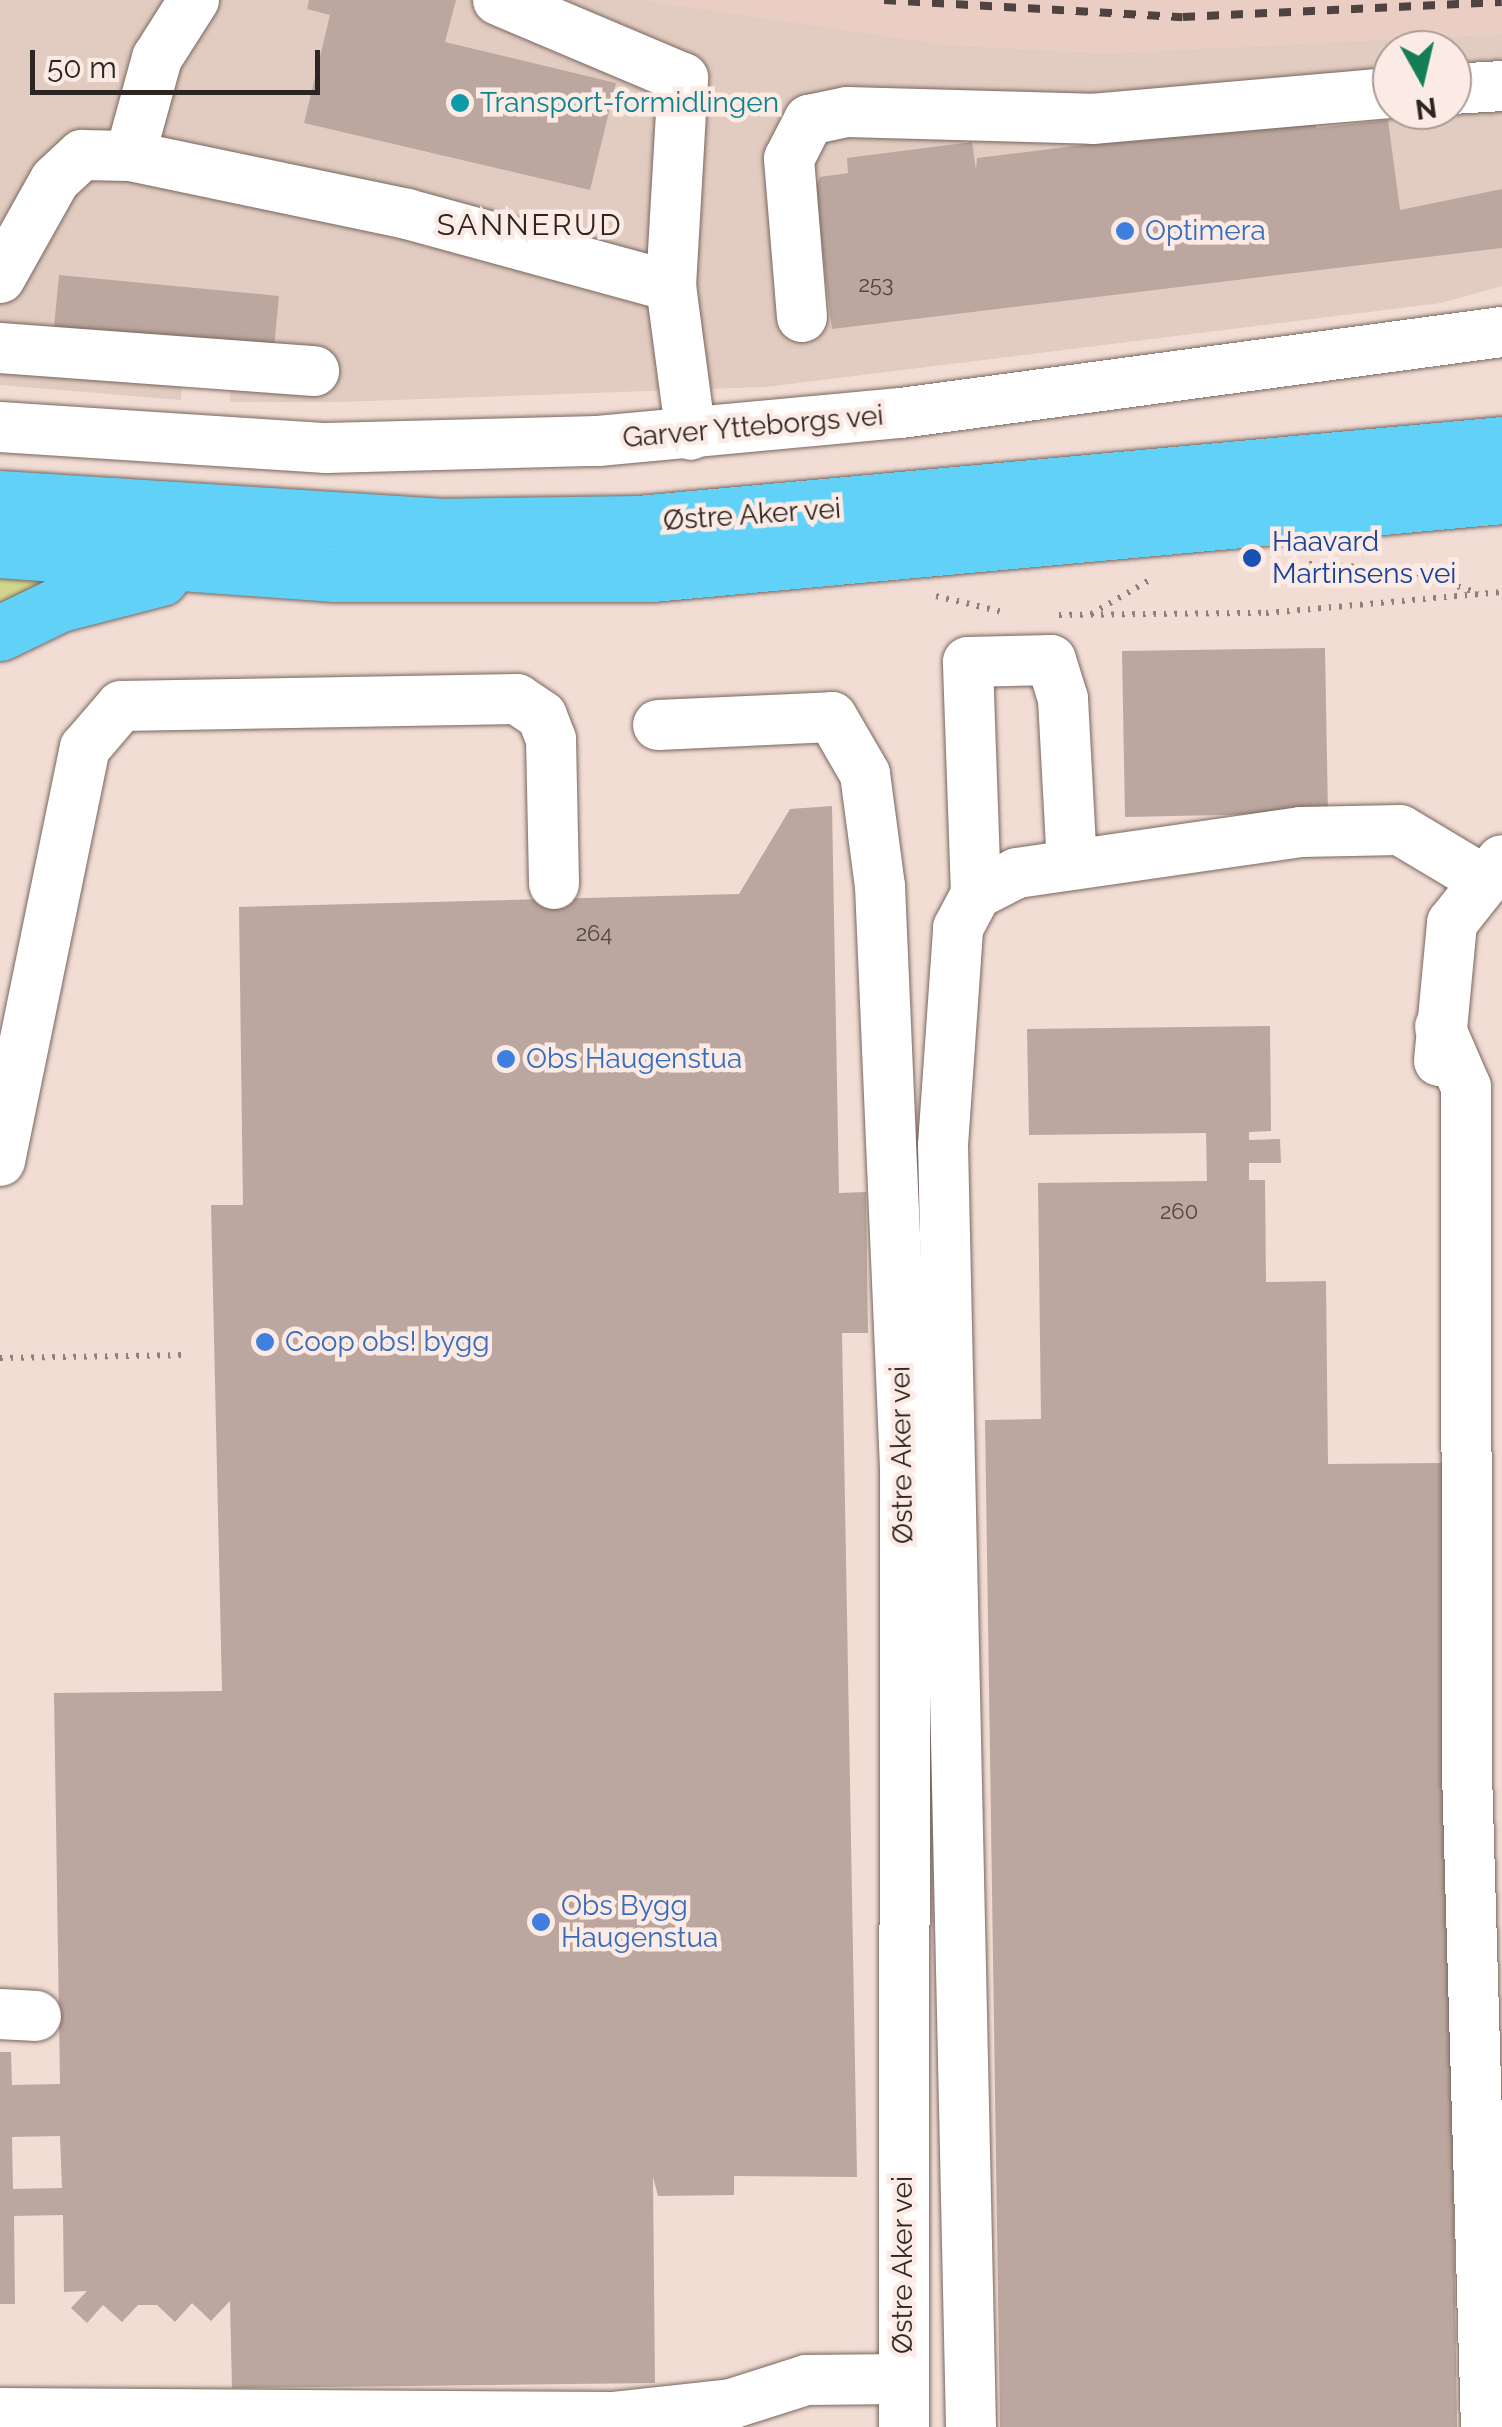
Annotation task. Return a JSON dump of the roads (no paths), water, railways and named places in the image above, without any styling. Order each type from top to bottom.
[{"type":"highway","name":"Østre Aker vei","points":[[0,498],[238,518],[569,525],[917,502],[1502,444]]},
{"type":"highway","name":"Østre Aker vei","points":[[0,550],[198,568],[671,572],[1502,496]]},
{"type":"highway","points":[[0,633],[60,604],[198,568]]},
{"type":"street","points":[[130,156],[158,58],[194,0]]},
{"type":"street","points":[[498,0],[683,78],[671,286],[691,434]]},
{"type":"street","points":[[1472,88],[1502,86]]},
{"type":"street","points":[[802,317],[790,158],[809,120],[847,112],[1092,119],[1372,96]]},
{"type":"street","points":[[0,327],[0,278],[55,180],[82,155],[130,156],[543,246],[671,286]]},
{"type":"street","name":"Garver Ytteborgs vei","points":[[0,427],[326,448],[691,434],[1502,332]]},
{"type":"street","points":[[0,348],[314,371]]},
{"type":"street","name":"Østre Aker vei","points":[[971,2427],[943,1145],[950,958],[976,894],[968,662],[1051,660],[1062,699],[1072,865]]},
{"type":"street","points":[[0,1161],[84,748],[121,706],[517,699],[542,716],[551,739],[554,884]]},
{"type":"street","name":"Østre Aker vei","points":[[0,2413],[612,2417],[731,2404],[806,2380],[904,2403],[905,1468],[880,886],[865,774],[832,718],[658,725]]},
{"type":"street","points":[[976,894],[1017,873],[1301,832],[1400,830],[1492,870],[1452,923],[1440,1027],[1436,1268],[1468,1316],[1486,1831],[1486,2427]]},
{"type":"railway","points":[[884,0],[1183,17],[1502,2]]},
{"type":"place","name":"Transport-formidlingen","points":[[460,103]]},
{"type":"place","name":"Optimera","points":[[1125,231]]},
{"type":"place","name":"Haavard Martinsens vei","points":[[1252,558]]},
{"type":"place","name":"Obs Haugenstua","points":[[506,1059]]},
{"type":"place","name":"Coop obs! bygg","points":[[265,1342]]},
{"type":"place","name":"Obs Bygg Haugenstua","points":[[541,1922]]},
{"type":"district","name":"SANNERUD","points":[[530,225]]}]
